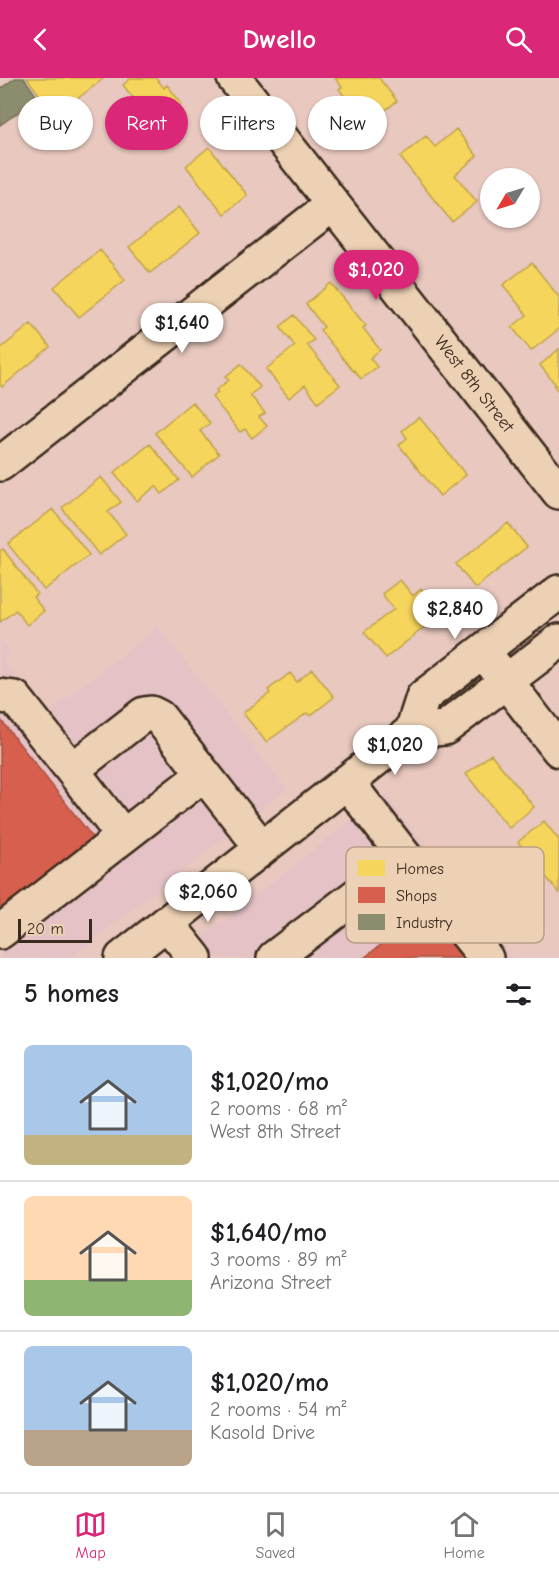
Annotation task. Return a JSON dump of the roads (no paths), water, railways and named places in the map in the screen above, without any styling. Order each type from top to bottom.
[{"type":"street","name":"West 8th Street","points":[[234,78],[559,492]]},
{"type":"street","points":[[0,464],[333,204]]},
{"type":"street","points":[[412,731],[423,698],[559,592]]},
{"type":"street","points":[[122,958],[412,731],[445,728],[559,641]]},
{"type":"street","points":[[483,651],[559,750]]},
{"type":"street","points":[[0,696],[15,698],[123,836]]},
{"type":"street","points":[[72,770],[144,714],[151,713],[159,717],[262,848]]},
{"type":"street","points":[[0,932],[204,774]]},
{"type":"street","points":[[347,782],[397,847]]},
{"type":"street","points":[[274,958],[346,903]]},
{"type":"street","points":[[167,922],[195,958]]},
{"type":"street","points":[[474,943],[486,958]]}]
